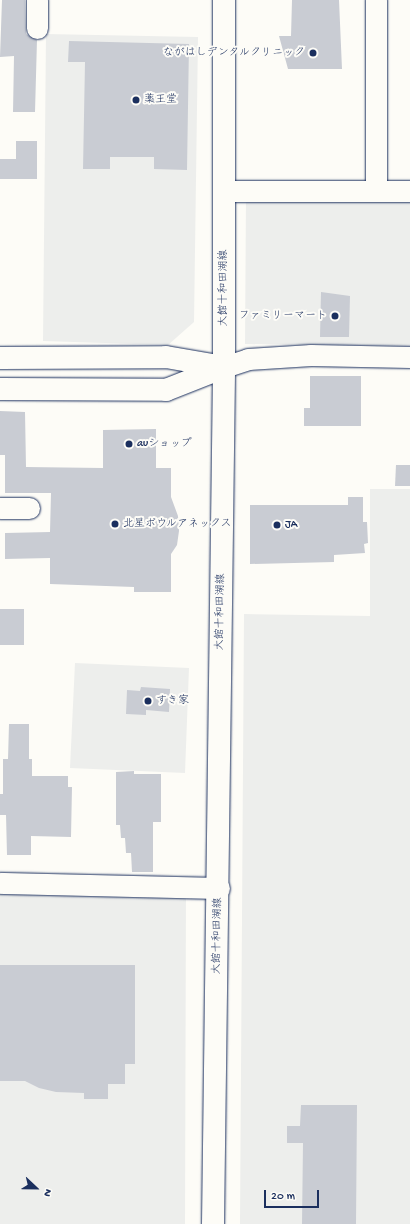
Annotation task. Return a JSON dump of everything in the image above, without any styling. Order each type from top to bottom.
[{"type":"main road","name":"大館十和田湖線","points":[[213,1224],[219,888],[224,367],[224,0]]},
{"type":"main road","points":[[0,358],[166,357],[224,367]]},
{"type":"main road","points":[[0,389],[166,390],[224,367]]},
{"type":"street","points":[[37,0],[37,28]]},
{"type":"street","points":[[376,0],[376,191]]},
{"type":"street","points":[[224,191],[410,191]]},
{"type":"street","points":[[224,367],[248,359],[311,355],[410,357]]},
{"type":"street","points":[[0,508],[29,508]]},
{"type":"street","points":[[0,883],[219,888]]},
{"type":"shaded area","points":[[46,34],[198,37],[194,322],[168,345],[43,341]]},
{"type":"shaded area","points":[[246,197],[410,199],[410,346],[245,344]]},
{"type":"shaded area","points":[[370,489],[410,489],[410,1224],[240,1224],[244,614],[370,616]]},
{"type":"shaded area","points":[[75,663],[189,668],[185,773],[70,768]]},
{"type":"shaded area","points":[[0,890],[186,892],[185,1224],[0,1224]]},
{"type":"building","points":[[2,0],[25,0],[26,34],[37,40],[35,112],[13,112],[14,56],[0,57]]},
{"type":"building","points":[[292,0],[339,0],[342,69],[288,69],[279,36],[291,36]]},
{"type":"building","name":"薬王堂","points":[[69,41],[189,44],[187,170],[154,169],[154,157],[110,157],[110,169],[83,169],[85,62],[68,62]]},
{"type":"building","points":[[16,141],[37,141],[37,179],[0,179],[0,159],[16,159]]},
{"type":"building","name":"ファミリーマート","points":[[321,292],[350,296],[349,337],[320,337]]},
{"type":"building","points":[[310,376],[361,376],[361,426],[304,426],[304,408],[310,408]]},
{"type":"building","name":"北星ボウルアネックス","points":[[0,411],[25,412],[26,467],[103,468],[103,430],[156,429],[156,468],[171,468],[171,497],[178,516],[179,531],[177,545],[171,554],[171,592],[134,592],[134,587],[50,584],[50,558],[5,559],[5,533],[50,532],[51,493],[5,493],[5,455],[0,455]]},
{"type":"building","points":[[396,465],[410,465],[410,486],[395,486]]},
{"type":"building","points":[[348,497],[363,497],[363,522],[367,522],[368,543],[364,544],[365,553],[334,555],[334,562],[250,564],[250,505],[348,505]]},
{"type":"building","points":[[0,609],[24,609],[24,645],[0,645]]},
{"type":"building","name":"すき家","points":[[141,687],[170,689],[169,712],[146,710],[146,715],[126,714],[127,690],[140,691]]},
{"type":"building","points":[[9,724],[29,724],[29,759],[32,759],[32,776],[68,776],[68,787],[72,787],[71,837],[31,836],[31,855],[7,855],[6,815],[0,815],[0,794],[3,794],[3,759],[8,759]]},
{"type":"building","points":[[134,771],[134,774],[161,774],[161,822],[153,822],[153,872],[132,872],[131,853],[126,853],[125,838],[121,838],[120,825],[116,825],[116,772]]},
{"type":"building","points":[[0,965],[135,965],[135,1064],[125,1064],[125,1084],[108,1084],[108,1099],[84,1099],[84,1093],[56,1092],[39,1088],[25,1081],[0,1081]]},
{"type":"building","points":[[301,1105],[357,1105],[356,1224],[302,1224],[303,1143],[287,1143],[287,1126],[300,1126]]},
{"type":"place","name":"ながはしデンタルクリニック","points":[[313,53]]},
{"type":"place","name":"薬王堂","points":[[136,100]]},
{"type":"place","name":"ファミリーマート","points":[[335,316]]},
{"type":"place","name":"auショップ","points":[[129,444]]},
{"type":"place","name":"北星ボウルアネックス","points":[[115,524]]},
{"type":"place","name":"JA","points":[[277,525]]},
{"type":"place","name":"すき家","points":[[148,701]]}]
